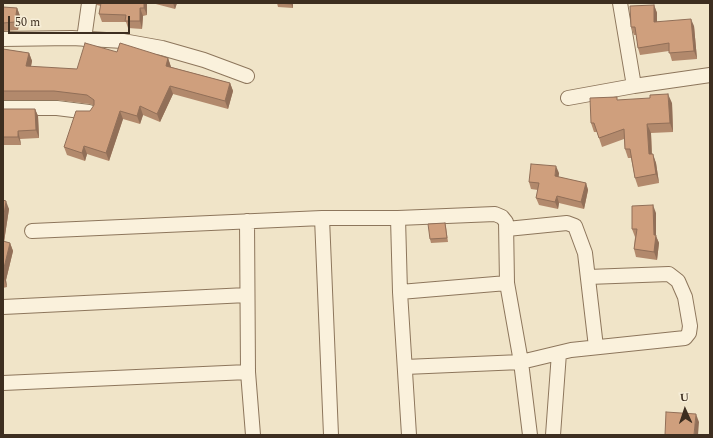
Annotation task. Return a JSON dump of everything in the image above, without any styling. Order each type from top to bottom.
[{"type":"street","points":[[84,39],[89,3]]},
{"type":"street","points":[[620,3],[634,86]]},
{"type":"street","points":[[3,39],[84,39],[123,41],[162,48],[204,60],[247,76]]},
{"type":"street","points":[[568,98],[710,74]]},
{"type":"street","points":[[3,108],[57,108],[89,112]]},
{"type":"street","points":[[32,231],[322,218],[398,218],[495,214],[502,217],[506,222],[507,282],[521,362],[530,435]]},
{"type":"street","points":[[322,218],[332,435]]},
{"type":"street","points":[[398,218],[400,292],[409,435]]},
{"type":"street","points":[[247,222],[248,372],[253,435]]},
{"type":"street","points":[[507,229],[567,223],[575,226],[586,252],[596,347]]},
{"type":"street","points":[[405,367],[521,362],[559,353],[596,347],[685,338],[689,333],[690,326],[685,297],[678,281],[670,274],[588,277]]},
{"type":"street","points":[[400,292],[507,282]]},
{"type":"street","points":[[3,307],[247,295]]},
{"type":"street","points":[[553,435],[559,353]]},
{"type":"street","points":[[3,383],[248,372]]},
{"type":"building","points":[[101,3],[144,3],[144,8],[140,8],[140,21],[125,21],[126,15],[99,14]]},
{"type":"building","points":[[654,5],[654,22],[691,19],[694,51],[669,53],[669,43],[638,48],[635,27],[631,27],[630,6]]},
{"type":"building","points":[[3,7],[17,8],[15,22],[3,23]]},
{"type":"building","points":[[85,43],[117,52],[120,43],[168,58],[166,66],[230,83],[225,101],[170,86],[157,114],[140,106],[137,116],[120,111],[106,153],[84,146],[82,153],[64,147],[76,111],[90,111],[94,105],[94,100],[87,95],[54,91],[3,91],[3,49],[29,53],[26,66],[77,69]]},
{"type":"building","points":[[668,94],[670,123],[647,124],[649,154],[653,154],[656,174],[635,178],[630,149],[625,149],[624,129],[599,138],[594,123],[591,123],[590,98],[617,97],[617,100],[650,98],[650,95]]},
{"type":"building","points":[[3,109],[35,109],[36,130],[18,131],[18,137],[3,137]]},
{"type":"building","points":[[531,164],[556,166],[555,176],[586,183],[581,202],[557,196],[555,202],[536,198],[539,183],[529,182]]},
{"type":"building","points":[[3,200],[6,201],[3,222]]},
{"type":"building","points":[[653,205],[654,235],[656,235],[654,252],[634,249],[637,229],[632,229],[632,206]]},
{"type":"building","points":[[445,223],[447,238],[430,239],[428,224]]},
{"type":"building","points":[[3,241],[10,243],[3,272]]},
{"type":"building","points":[[666,412],[696,414],[694,435],[665,435]]}]
